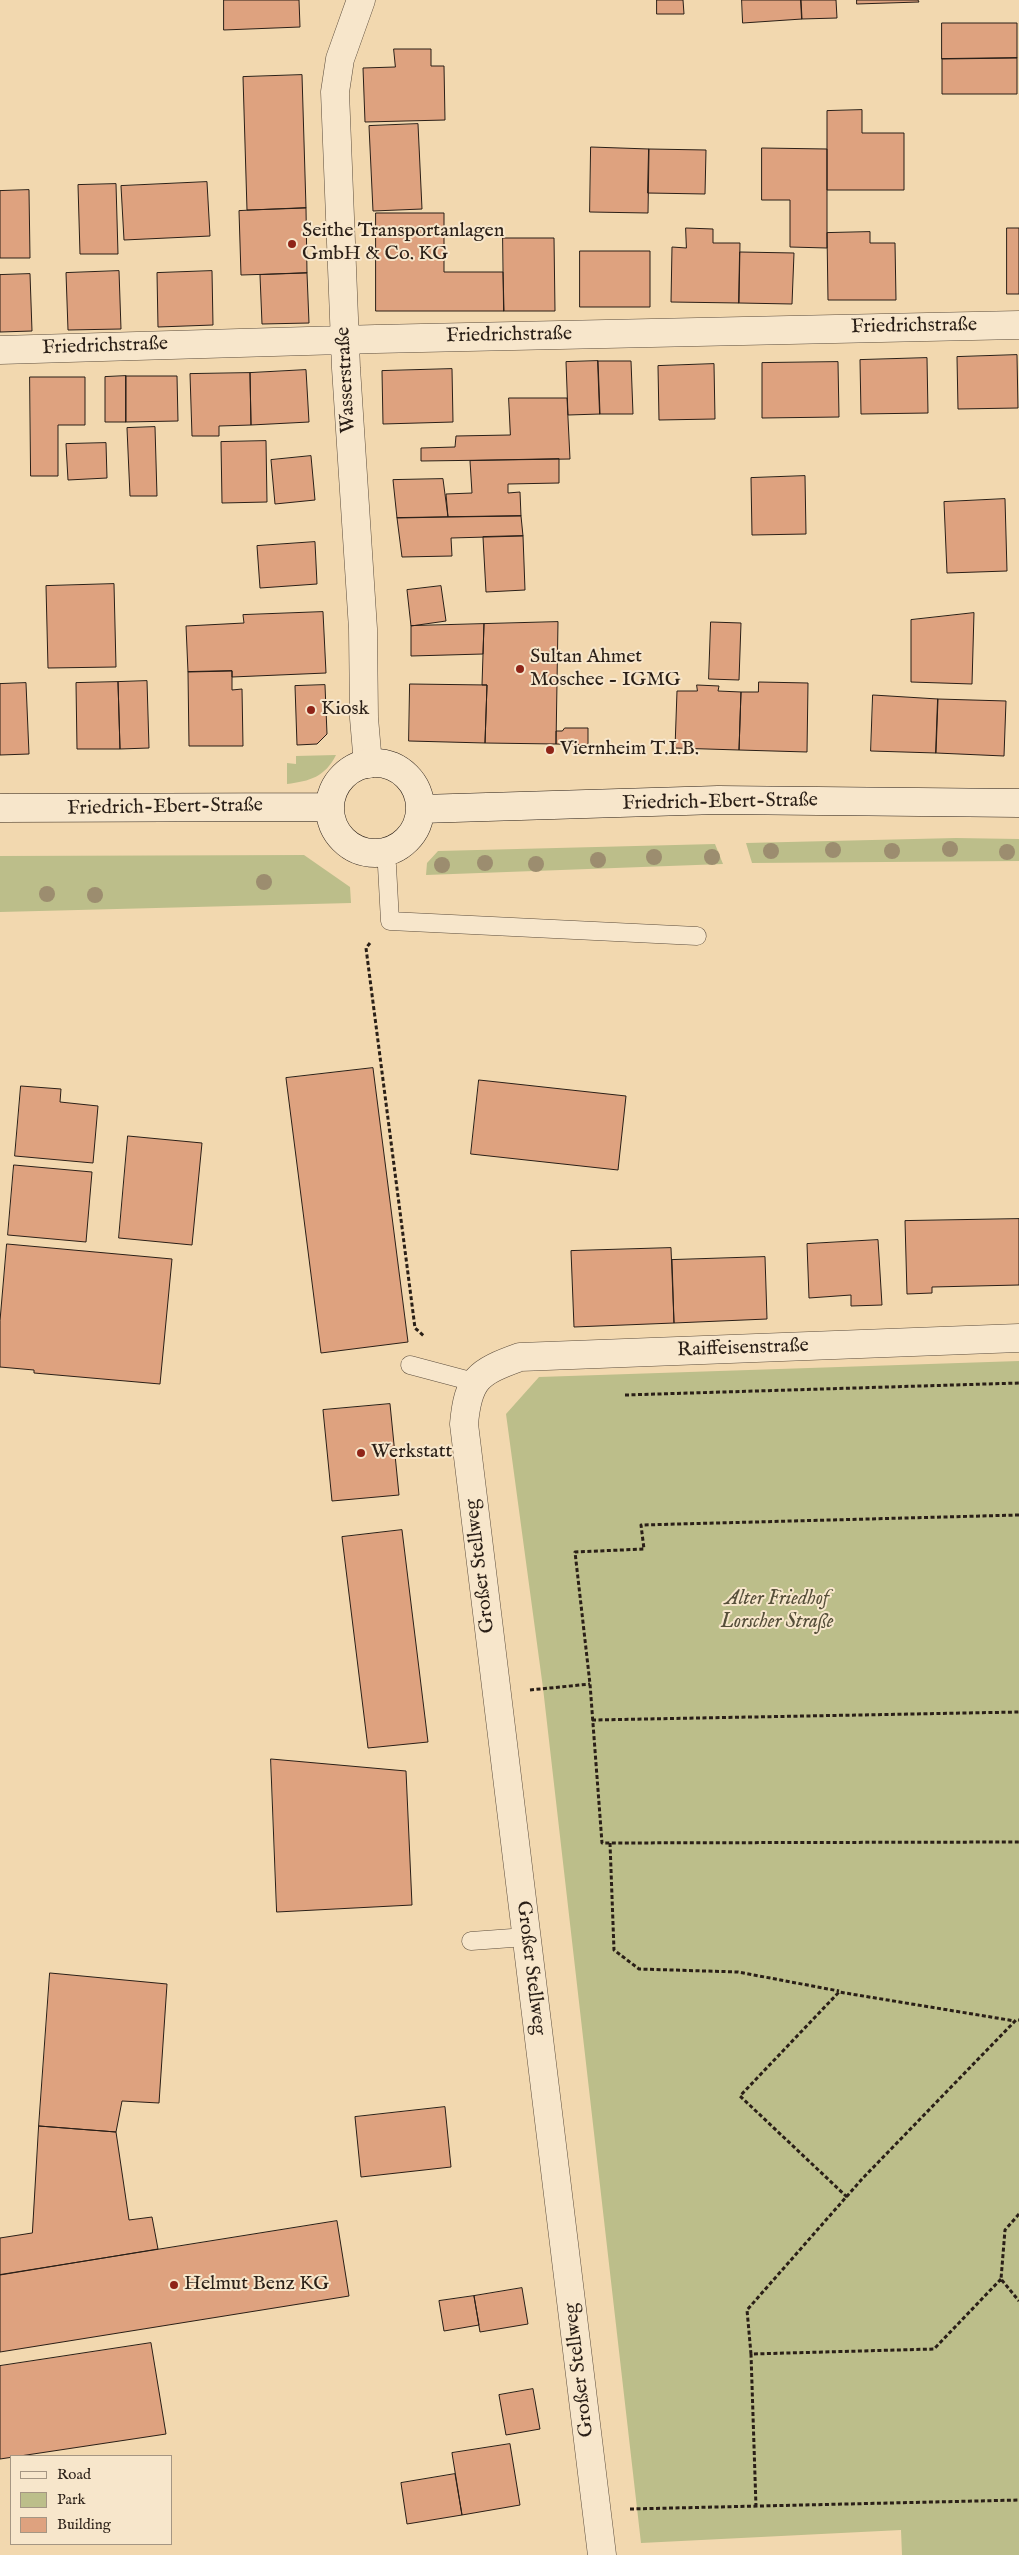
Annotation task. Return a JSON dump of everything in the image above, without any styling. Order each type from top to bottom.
[{"type":"street","name":"Wasserstraße","points":[[361,0],[340,59],[335,92],[345,340],[362,619],[364,718],[368,764]]},
{"type":"street","name":"Friedrichstraße","points":[[0,350],[345,340],[1019,325]]},
{"type":"street","points":[[368,764],[387,765],[400,770],[411,780],[418,792],[421,810],[419,822],[412,836],[400,846],[383,853],[358,850],[345,842],[336,831],[330,807],[335,787],[344,775],[368,764]]},
{"type":"street","name":"Friedrich-Ebert-Straße","points":[[421,810],[718,800],[1019,802]]},
{"type":"street","name":"Friedrich-Ebert-Straße","points":[[0,808],[330,807]]},
{"type":"street","name":"Raiffeisenstraße","points":[[474,1382],[494,1366],[520,1357],[1019,1338]]},
{"type":"street","name":"Großer Stellweg","points":[[474,1382],[466,1399],[464,1424],[602,2555]]},
{"type":"lane","points":[[383,853],[387,866],[390,921],[697,936]]},
{"type":"lane","points":[[410,1365],[474,1382]]},
{"type":"lane","points":[[471,1941],[526,1937]]},
{"type":"path","points":[[390,921],[366,948],[415,1328],[428,1340]]},
{"type":"path","points":[[625,1395],[1019,1383]]},
{"type":"path","points":[[1019,1515],[641,1525],[644,1549],[575,1552],[590,1684],[602,1843],[1019,1842]]},
{"type":"path","points":[[496,1693],[590,1684]]},
{"type":"path","points":[[592,1720],[1019,1712]]},
{"type":"path","points":[[610,1843],[614,1950],[639,1969],[738,1972],[839,1992],[1017,2020]]},
{"type":"path","points":[[839,1992],[740,2096],[847,2197]]},
{"type":"path","points":[[756,2508],[751,2354],[747,2310],[847,2197],[1017,2020]]},
{"type":"path","points":[[751,2354],[934,2349],[1001,2279],[1005,2230],[1019,2214]]},
{"type":"path","points":[[1001,2279],[1019,2301]]},
{"type":"path","points":[[597,2513],[636,2509],[756,2508],[1019,2500]]},
{"type":"green space","points":[[336,755],[327,768],[316,777],[287,784],[287,763],[296,764],[296,756]]},
{"type":"green space","points":[[956,838],[1019,839],[1019,861],[752,863],[746,843]]},
{"type":"green space","points":[[715,844],[723,864],[426,875],[427,863],[438,851]]},
{"type":"green space","points":[[304,855],[350,887],[351,903],[0,912],[0,856]]},
{"type":"green space","name":"Alter Friedhof Lorscher Straße","points":[[1019,1361],[1019,2555],[902,2555],[901,2530],[641,2543],[543,1688],[506,1414],[539,1377]]},
{"type":"building","points":[[224,0],[299,0],[300,27],[224,30]]},
{"type":"building","points":[[657,0],[683,0],[684,14],[657,14]]},
{"type":"building","points":[[742,0],[801,0],[802,19],[743,23]]},
{"type":"building","points":[[801,0],[836,0],[837,18],[802,19]]},
{"type":"building","points":[[857,0],[918,0],[919,2],[857,4]]},
{"type":"building","points":[[942,23],[1017,23],[1017,58],[942,59]]},
{"type":"building","points":[[394,49],[431,49],[431,66],[444,66],[445,120],[365,122],[363,68],[395,67]]},
{"type":"building","points":[[1017,58],[1017,94],[942,94],[942,59]]},
{"type":"building","points":[[302,75],[306,208],[247,210],[243,77]]},
{"type":"building","points":[[862,110],[862,133],[904,133],[904,190],[827,190],[827,111]]},
{"type":"building","points":[[418,124],[422,209],[373,211],[369,126]]},
{"type":"building","points":[[591,147],[649,149],[648,213],[590,212]]},
{"type":"building","points":[[762,148],[827,149],[827,248],[790,247],[790,200],[762,200]]},
{"type":"building","points":[[649,149],[706,150],[705,194],[648,193]]},
{"type":"building","points":[[207,182],[210,236],[124,240],[121,186]]},
{"type":"building","points":[[116,184],[118,254],[80,254],[78,185]]},
{"type":"building","points":[[29,190],[30,258],[0,258],[0,191]]},
{"type":"building","points":[[306,208],[307,273],[241,275],[239,211]]},
{"type":"building","points":[[376,213],[444,213],[444,272],[503,272],[504,311],[376,311]]},
{"type":"building","points":[[686,228],[713,229],[713,243],[740,243],[739,303],[671,302],[672,247],[686,248]]},
{"type":"building","points":[[1007,228],[1019,228],[1019,294],[1007,294]]},
{"type":"building","points":[[870,232],[870,243],[895,243],[896,300],[828,300],[827,233]]},
{"type":"building","points":[[503,238],[554,238],[555,311],[504,311]]},
{"type":"building","points":[[580,251],[650,251],[650,307],[580,307]]},
{"type":"building","points":[[740,252],[794,253],[792,304],[739,303]]},
{"type":"building","points":[[119,271],[121,329],[68,330],[66,273]]},
{"type":"building","points":[[212,271],[213,325],[158,327],[157,273]]},
{"type":"building","points":[[307,273],[309,323],[262,324],[260,275]]},
{"type":"building","points":[[30,274],[32,331],[0,332],[0,275]]},
{"type":"building","points":[[1017,355],[1018,408],[958,409],[957,357]]},
{"type":"building","points":[[927,358],[928,413],[861,414],[860,360]]},
{"type":"building","points":[[598,361],[600,414],[568,415],[566,362]]},
{"type":"building","points":[[598,361],[631,361],[633,414],[600,414]]},
{"type":"building","points":[[838,362],[839,417],[762,418],[762,363]]},
{"type":"building","points":[[714,364],[715,419],[659,420],[658,366]]},
{"type":"building","points":[[452,369],[453,422],[383,424],[382,371]]},
{"type":"building","points":[[306,370],[309,422],[251,425],[250,373]]},
{"type":"building","points":[[250,373],[251,425],[219,426],[219,436],[192,436],[190,374]]},
{"type":"building","points":[[126,376],[177,376],[178,421],[126,422]]},
{"type":"building","points":[[126,376],[126,422],[105,422],[105,377]]},
{"type":"building","points":[[30,377],[85,377],[85,425],[58,425],[58,476],[31,476]]},
{"type":"building","points":[[509,398],[567,398],[570,459],[421,461],[421,448],[455,447],[456,436],[510,435]]},
{"type":"building","points":[[155,427],[157,496],[130,496],[127,428]]},
{"type":"building","points":[[266,441],[267,502],[222,503],[221,442]]},
{"type":"building","points":[[106,443],[107,478],[68,480],[66,444]]},
{"type":"building","points":[[311,456],[315,500],[275,504],[271,460]]},
{"type":"building","points":[[559,459],[559,483],[508,484],[508,493],[520,492],[521,516],[448,517],[446,494],[472,493],[470,461]]},
{"type":"building","points":[[805,476],[806,534],[752,535],[751,478]]},
{"type":"building","points":[[443,479],[448,517],[397,518],[393,480]]},
{"type":"building","points":[[1005,499],[1007,571],[947,573],[944,502]]},
{"type":"building","points":[[521,516],[523,536],[451,538],[452,556],[402,557],[397,518]]},
{"type":"building","points":[[523,536],[525,590],[486,592],[483,537]]},
{"type":"building","points":[[315,542],[317,584],[260,588],[257,546]]},
{"type":"building","points":[[114,584],[116,667],[48,668],[46,586]]},
{"type":"building","points":[[441,586],[446,621],[411,626],[407,590]]},
{"type":"building","points":[[323,612],[326,673],[232,677],[232,671],[188,672],[186,626],[244,623],[243,615]]},
{"type":"building","points":[[974,613],[972,684],[911,682],[911,620]]},
{"type":"building","name":"Sultan Ahmet Moschee - IGMG","points":[[558,622],[556,744],[485,743],[487,685],[482,685],[484,624]]},
{"type":"building","points":[[711,622],[741,623],[739,680],[709,679]]},
{"type":"building","points":[[484,624],[483,654],[411,656],[411,626]]},
{"type":"building","points":[[232,671],[232,690],[242,689],[243,746],[189,746],[188,672]]},
{"type":"building","points":[[147,681],[149,748],[120,749],[118,682]]},
{"type":"building","points":[[118,682],[120,749],[77,749],[76,683]]},
{"type":"building","points":[[759,682],[808,683],[807,752],[739,750],[741,692],[758,692]]},
{"type":"building","points":[[26,683],[29,754],[0,755],[0,684]]},
{"type":"building","points":[[410,684],[487,685],[485,743],[409,741]]},
{"type":"building","name":"Kiosk","points":[[325,685],[327,734],[317,744],[297,745],[295,686]]},
{"type":"building","points":[[697,685],[719,686],[718,691],[741,692],[739,750],[675,748],[677,691],[697,691]]},
{"type":"building","points":[[873,695],[938,699],[936,753],[871,751]]},
{"type":"building","points":[[938,699],[1006,701],[1004,756],[936,753]]},
{"type":"building","points":[[565,728],[588,728],[588,745],[556,744],[556,731],[562,731]]},
{"type":"building","points":[[373,1068],[408,1342],[321,1353],[286,1078]]},
{"type":"building","points":[[479,1080],[626,1096],[618,1170],[471,1154]]},
{"type":"building","points":[[21,1086],[61,1089],[60,1102],[98,1106],[93,1163],[15,1156]]},
{"type":"building","points":[[128,1136],[202,1143],[192,1245],[119,1238]]},
{"type":"building","points":[[14,1165],[92,1172],[86,1242],[8,1235]]},
{"type":"building","points":[[1019,1219],[1019,1285],[932,1287],[932,1293],[907,1294],[905,1221]]},
{"type":"building","points":[[878,1240],[882,1305],[851,1306],[851,1295],[809,1298],[807,1244]]},
{"type":"building","points":[[7,1244],[172,1259],[160,1384],[34,1373],[34,1370],[0,1367],[0,1321]]},
{"type":"building","points":[[671,1248],[674,1323],[574,1327],[571,1251]]},
{"type":"building","points":[[765,1257],[767,1319],[674,1323],[672,1260]]},
{"type":"building","name":"Werkstatt","points":[[390,1404],[399,1495],[332,1501],[323,1410]]},
{"type":"building","points":[[402,1530],[428,1742],[368,1748],[342,1537]]},
{"type":"building","points":[[271,1759],[406,1771],[412,1905],[277,1912]]},
{"type":"building","points":[[50,1973],[167,1984],[159,2103],[122,2101],[116,2132],[39,2126]]},
{"type":"building","points":[[445,2107],[451,2167],[361,2177],[355,2117]]},
{"type":"building","points":[[39,2126],[116,2132],[129,2220],[152,2217],[158,2249],[0,2275],[0,2238],[32,2233]]},
{"type":"building","name":"Helmut Benz KG","points":[[337,2221],[349,2296],[0,2352],[0,2275]]},
{"type":"building","points":[[522,2288],[528,2324],[480,2332],[474,2296]]},
{"type":"building","points":[[474,2296],[479,2325],[444,2331],[439,2301]]},
{"type":"building","points":[[151,2343],[166,2434],[27,2455],[10,2455],[10,2457],[0,2459],[0,2366]]},
{"type":"building","points":[[533,2389],[540,2429],[506,2435],[499,2395]]},
{"type":"building","points":[[510,2444],[520,2505],[462,2515],[452,2453]]},
{"type":"building","points":[[455,2474],[462,2515],[407,2524],[401,2483]]},
{"type":"place","name":"Seithe Transportanlagen GmbH & Co. KG","points":[[292,244]]},
{"type":"place","name":"Sultan Ahmet Moschee - IGMG","points":[[520,669]]},
{"type":"place","name":"Kiosk","points":[[311,710]]},
{"type":"place","name":"Viernheim T.I.B.","points":[[550,750]]},
{"type":"place","name":"Werkstatt","points":[[361,1453]]},
{"type":"place","name":"Helmut Benz KG","points":[[174,2285]]}]
